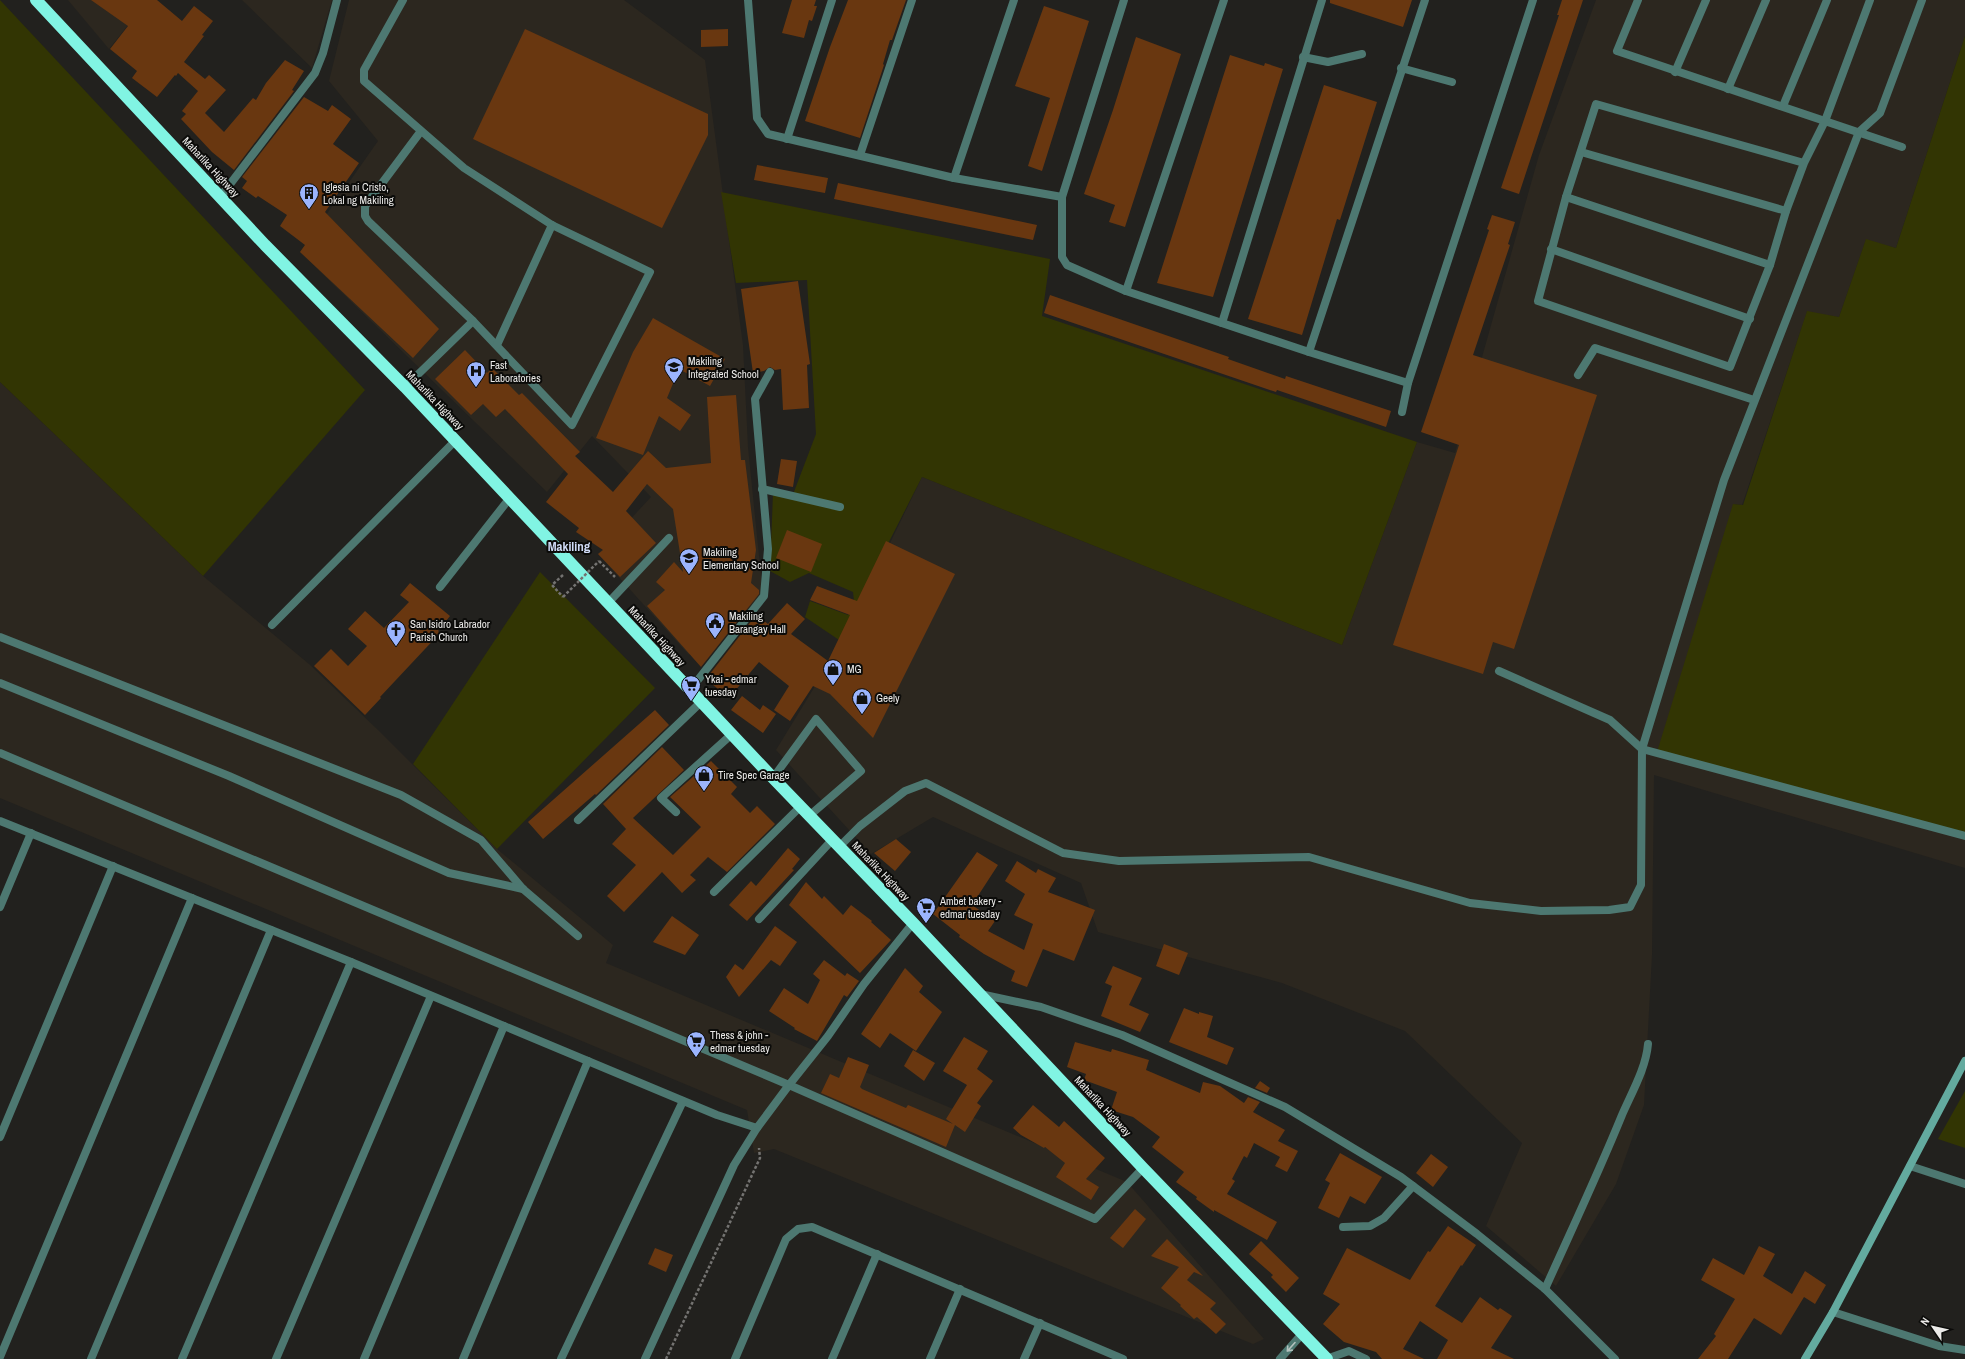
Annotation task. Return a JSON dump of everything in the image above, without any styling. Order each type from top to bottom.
[{"type":"highway","name":"Maharlika Highway","points":[[36,0],[221,196],[265,245],[456,440],[773,778],[913,923],[1143,1168],[1326,1359]]},
{"type":"street","points":[[221,196],[315,73],[323,53],[337,0]]},
{"type":"street","points":[[403,0],[364,70],[364,81],[464,168],[552,225],[650,272],[572,425],[497,345],[368,221],[365,216],[366,206],[421,131]]},
{"type":"street","points":[[748,0],[757,118],[768,134],[954,178],[1062,197]]},
{"type":"street","points":[[787,139],[832,0]]},
{"type":"street","points":[[860,155],[912,0]]},
{"type":"street","points":[[954,178],[1014,0]]},
{"type":"street","points":[[1124,0],[1062,197],[1062,257],[1067,266],[1126,291],[1309,352],[1408,383]]},
{"type":"street","points":[[1126,291],[1224,0]]},
{"type":"street","points":[[1222,323],[1303,57],[1322,0]]},
{"type":"street","points":[[1309,352],[1401,68],[1425,0]]},
{"type":"street","points":[[1402,412],[1408,383],[1533,0]]},
{"type":"street","points":[[1638,0],[1617,51],[1902,147]]},
{"type":"street","points":[[1676,72],[1706,0]]},
{"type":"street","points":[[1728,89],[1766,0]]},
{"type":"street","points":[[1783,106],[1827,0]]},
{"type":"street","points":[[1804,163],[1596,104],[1566,197],[1538,302],[1730,367],[1770,265],[1786,211],[1804,163],[1824,121],[1870,0]]},
{"type":"street","points":[[759,919],[836,843],[905,791],[926,783],[1063,853],[1119,861],[1309,857],[1470,903],[1541,911],[1609,910],[1630,907],[1641,885],[1642,749],[1724,480],[1859,132],[1880,113],[1922,0]]},
{"type":"street","points":[[1303,57],[1328,62],[1362,54]]},
{"type":"street","points":[[1401,68],[1452,82]]},
{"type":"street","points":[[1581,152],[1786,211]]},
{"type":"street","points":[[1566,197],[1770,265]]},
{"type":"street","points":[[497,345],[552,225]]},
{"type":"street","points":[[1551,249],[1750,319]]},
{"type":"street","points":[[405,387],[473,321]]},
{"type":"street","points":[[1578,375],[1595,348],[1754,400]]},
{"type":"street","points":[[690,690],[764,596],[768,549],[754,399],[770,372]]},
{"type":"street","points":[[272,624],[456,440]]},
{"type":"street","points":[[762,489],[840,507]]},
{"type":"street","points":[[440,587],[510,499]]},
{"type":"street","points":[[608,603],[669,538]]},
{"type":"street","points":[[0,637],[350,774],[401,796],[481,840],[523,889],[578,936]]},
{"type":"street","points":[[1499,671],[1610,720],[1642,749],[1965,836]]},
{"type":"street","points":[[0,683],[228,776],[448,873],[523,889]]},
{"type":"street","points":[[578,820],[702,702]]},
{"type":"street","points":[[773,778],[816,719],[861,771],[810,816]]},
{"type":"street","points":[[676,812],[661,798],[732,734]]},
{"type":"street","points":[[0,753],[789,1085],[1095,1219],[1143,1168]]},
{"type":"street","points":[[714,892],[801,806]]},
{"type":"street","points":[[0,821],[350,962],[683,1101],[757,1128]]},
{"type":"street","points":[[0,907],[31,833]]},
{"type":"street","points":[[0,1137],[113,866]]},
{"type":"street","points":[[0,1357],[192,898]]},
{"type":"street","points":[[645,1359],[734,1165],[757,1128],[828,1036],[864,984],[913,923]]},
{"type":"street","points":[[91,1359],[270,930]]},
{"type":"street","points":[[182,1359],[350,962]]},
{"type":"street","points":[[979,994],[1041,1007],[1122,1035],[1286,1107],[1342,1140],[1413,1186],[1477,1234],[1544,1289],[1615,1359]]},
{"type":"street","points":[[276,1359],[431,996]]},
{"type":"street","points":[[364,1359],[504,1026]]},
{"type":"street","points":[[1544,1289],[1604,1158],[1645,1061],[1648,1044]]},
{"type":"street","points":[[463,1359],[588,1061]]},
{"type":"street","points":[[1805,1359],[1833,1312],[1965,1061]]},
{"type":"street","points":[[561,1359],[683,1101]]},
{"type":"street","points":[[1910,1166],[1965,1184]]},
{"type":"street","points":[[1343,1227],[1370,1226],[1384,1218],[1413,1186]]},
{"type":"street","points":[[735,1359],[786,1239],[798,1229],[812,1226],[1123,1359]]},
{"type":"street","points":[[832,1359],[877,1254]]},
{"type":"street","points":[[930,1359],[960,1289]]},
{"type":"street","points":[[1833,1312],[1939,1346],[1965,1350]]},
{"type":"street","points":[[1024,1359],[1040,1323]]},
{"type":"street","points":[[1280,1359],[1302,1334]]},
{"type":"street","points":[[1326,1359],[1349,1351],[1366,1359]]},
{"type":"path","points":[[552,585],[563,597],[599,561],[615,576]]},
{"type":"path","points":[[666,1359],[760,1158],[757,1128]]},
{"type":"shaded area","points":[[0,0],[365,390],[203,576],[0,382]]},
{"type":"shaded area","points":[[68,0],[148,0],[109,49]]},
{"type":"shaded area","points":[[242,0],[332,0],[312,68]]},
{"type":"shaded area","points":[[349,0],[624,0],[705,60],[743,345],[748,447],[763,595],[742,621],[731,610],[689,655],[598,554],[651,497],[592,436],[547,492],[300,252],[378,141],[329,81]]},
{"type":"shaded area","points":[[1596,0],[1965,0],[1965,36],[1896,248],[1866,240],[1839,317],[1807,312],[1742,505],[1734,504],[1965,836],[1965,868],[1654,775],[1652,955],[1644,1105],[1616,1184],[1556,1286],[1486,1226],[1522,1143],[1405,1031],[1282,983],[1098,932],[1081,883],[933,817],[871,854],[776,750],[842,642],[922,477],[1342,645],[1417,442],[1455,453],[1539,155]]},
{"type":"shaded area","points":[[1965,36],[1965,836],[1657,752],[1733,504],[1743,505],[1807,311],[1839,317],[1866,239],[1896,248]]},
{"type":"shaded area","points":[[721,192],[1050,259],[1042,316],[1417,442],[1342,645],[922,477],[870,579],[842,642],[805,617],[810,601],[848,615],[854,601],[853,592],[809,573],[790,582],[770,571],[773,493],[792,497],[816,434],[807,280],[736,283]]},
{"type":"shaded area","points":[[0,382],[203,576],[309,664],[378,730],[497,849],[613,945],[606,963],[1127,1182],[1264,1339],[1253,1344],[774,1149],[754,1153],[747,1110],[0,798]]},
{"type":"shaded area","points":[[540,572],[655,688],[497,849],[413,764]]},
{"type":"shaded area","points":[[1965,1091],[1965,1148],[1938,1139]]},
{"type":"building","points":[[91,0],[157,0],[182,21],[194,6],[213,21],[202,35],[204,36],[184,62],[205,79],[209,75],[226,90],[205,113],[224,132],[253,98],[256,100],[266,83],[285,60],[304,71],[292,90],[294,91],[234,170],[212,152],[181,119],[186,114],[182,111],[198,91],[178,73],[157,97],[132,78],[137,71],[110,49],[128,26]]},
{"type":"building","points":[[792,0],[816,0],[814,6],[817,6],[812,21],[809,20],[804,38],[782,33]]},
{"type":"building","points":[[848,0],[906,0],[892,40],[890,40],[883,64],[884,65],[860,138],[805,121],[830,47]]},
{"type":"building","points":[[1330,0],[1412,0],[1403,27],[1330,3]]},
{"type":"building","points":[[1562,0],[1583,0],[1519,194],[1501,188],[1559,15],[1557,15]]},
{"type":"building","points":[[1044,6],[1089,21],[1042,171],[1028,166],[1050,98],[1015,86]]},
{"type":"building","points":[[525,29],[708,114],[708,135],[662,228],[473,139]]},
{"type":"building","points":[[728,29],[728,46],[701,47],[701,30]]},
{"type":"building","points":[[1136,37],[1181,54],[1125,227],[1109,222],[1115,205],[1084,194]]},
{"type":"building","points":[[1230,55],[1264,66],[1265,63],[1283,69],[1213,297],[1157,283]]},
{"type":"building","points":[[1324,85],[1377,102],[1340,220],[1337,219],[1302,335],[1248,319]]},
{"type":"building","points":[[304,97],[328,111],[332,105],[351,119],[333,144],[359,163],[325,212],[439,329],[413,358],[300,252],[305,245],[280,226],[287,215],[258,196],[256,198],[242,188],[247,181],[242,177]]},
{"type":"building","points":[[757,165],[828,178],[825,193],[754,180]]},
{"type":"building","points":[[838,183],[1037,225],[1033,240],[834,199]]},
{"type":"building","points":[[1492,215],[1515,222],[1508,244],[1510,245],[1473,355],[1597,395],[1514,649],[1493,642],[1483,674],[1393,645],[1459,445],[1421,432],[1489,230],[1487,229]]},
{"type":"building","points":[[798,281],[810,364],[807,365],[809,408],[783,410],[781,369],[775,370],[770,367],[764,371],[753,373],[741,289]]},
{"type":"building","points":[[1050,295],[1229,357],[1228,359],[1285,379],[1286,376],[1391,411],[1386,427],[1277,390],[1276,392],[1044,313]]},
{"type":"building","points":[[653,318],[725,359],[710,386],[679,369],[667,398],[691,415],[680,431],[659,416],[643,455],[596,438],[633,352]]},
{"type":"building","points":[[465,350],[487,373],[492,368],[519,395],[522,393],[580,452],[575,456],[613,492],[648,451],[666,468],[711,463],[707,397],[736,395],[741,460],[745,460],[756,550],[751,583],[759,590],[759,594],[701,667],[647,606],[665,590],[656,582],[674,562],[683,572],[673,509],[647,484],[626,511],[656,543],[620,577],[598,554],[603,550],[576,532],[579,528],[546,502],[568,474],[505,409],[496,417],[483,404],[471,415],[435,379]]},
{"type":"building","points":[[781,459],[797,461],[793,487],[777,484]]},
{"type":"building","points":[[787,530],[822,544],[811,572],[776,558]]},
{"type":"building","points":[[886,541],[955,574],[873,738],[830,694],[813,686],[790,721],[774,710],[789,686],[759,662],[729,698],[706,679],[756,615],[768,624],[787,603],[805,619],[791,634],[828,661],[850,615],[810,600],[817,586],[857,601]]},
{"type":"building","points":[[410,583],[450,616],[438,631],[440,633],[365,715],[314,666],[331,649],[348,666],[367,646],[348,629],[365,611],[384,628],[409,602],[400,595]]},
{"type":"building","points":[[742,696],[760,710],[763,705],[776,714],[763,733],[731,710]]},
{"type":"building","points":[[655,710],[669,725],[596,795],[595,794],[543,839],[528,822]]},
{"type":"building","points":[[662,747],[684,770],[633,818],[673,855],[701,827],[670,797],[711,761],[737,787],[731,794],[750,813],[757,806],[775,824],[727,872],[708,857],[690,875],[696,880],[682,893],[662,872],[624,912],[607,896],[636,865],[612,844],[626,829],[603,804]]},
{"type":"building","points":[[896,839],[911,852],[895,871],[874,853]]},
{"type":"building","points":[[788,848],[800,859],[792,869],[794,870],[747,921],[729,905],[751,881],[756,886]]},
{"type":"building","points":[[977,852],[998,865],[972,905],[995,921],[988,931],[1024,950],[1033,924],[1014,915],[1025,894],[1005,881],[1017,861],[1036,873],[1038,869],[1056,878],[1048,892],[1095,910],[1074,961],[1043,949],[1027,987],[1011,981],[1015,971],[984,954],[959,937],[960,935],[933,914]]},
{"type":"building","points":[[806,882],[822,899],[824,896],[843,915],[851,905],[872,921],[871,922],[891,940],[860,973],[789,905]]},
{"type":"building","points":[[672,916],[699,935],[685,955],[653,942]]},
{"type":"building","points":[[775,926],[797,942],[780,966],[771,960],[739,997],[726,977],[735,964],[743,970]]},
{"type":"building","points":[[1164,944],[1188,953],[1179,975],[1156,966]]},
{"type":"building","points":[[824,960],[845,976],[847,973],[859,981],[847,997],[844,995],[817,1041],[794,1029],[795,1028],[769,1011],[784,988],[808,1004],[820,980],[813,974]]},
{"type":"building","points":[[1113,966],[1142,978],[1129,1005],[1149,1014],[1140,1032],[1101,1016],[1112,986],[1105,983]]},
{"type":"building","points":[[905,968],[923,986],[919,992],[942,1012],[916,1051],[890,1033],[880,1048],[861,1034]]},
{"type":"building","points":[[1184,1008],[1199,1014],[1199,1012],[1213,1016],[1207,1037],[1234,1048],[1227,1065],[1169,1042]]},
{"type":"building","points":[[964,1037],[988,1051],[977,1069],[993,1081],[977,1103],[981,1106],[965,1132],[955,1125],[946,1147],[821,1093],[830,1074],[839,1078],[848,1057],[869,1065],[860,1087],[862,1089],[906,1108],[908,1105],[953,1124],[946,1119],[967,1085],[943,1071]]},
{"type":"building","points":[[1075,1042],[1111,1052],[1112,1049],[1149,1060],[1146,1070],[1200,1093],[1203,1082],[1220,1086],[1244,1103],[1248,1097],[1260,1102],[1253,1112],[1285,1130],[1278,1141],[1298,1151],[1287,1172],[1275,1166],[1280,1157],[1254,1143],[1247,1158],[1244,1156],[1232,1179],[1235,1181],[1227,1194],[1277,1222],[1267,1240],[1214,1210],[1214,1212],[1196,1199],[1197,1197],[1176,1182],[1184,1172],[1152,1147],[1160,1137],[1133,1117],[1111,1110],[1117,1092],[1084,1080],[1086,1074],[1067,1067]]},
{"type":"building","points":[[913,1050],[935,1063],[924,1081],[904,1066]]},
{"type":"building","points":[[1260,1081],[1270,1088],[1267,1093],[1255,1088]]},
{"type":"building","points":[[1033,1105],[1059,1127],[1064,1121],[1105,1158],[1086,1179],[1099,1187],[1091,1200],[1056,1177],[1065,1163],[1045,1147],[1044,1148],[1021,1135],[1013,1128]]},
{"type":"building","points":[[1340,1153],[1382,1177],[1365,1204],[1350,1196],[1339,1218],[1318,1208],[1330,1183],[1325,1180]]},
{"type":"building","points":[[1431,1154],[1448,1167],[1433,1187],[1416,1173]]},
{"type":"building","points":[[1135,1209],[1146,1219],[1123,1248],[1110,1238]]},
{"type":"building","points":[[1448,1226],[1476,1245],[1462,1266],[1461,1265],[1435,1306],[1462,1323],[1480,1297],[1498,1310],[1500,1308],[1512,1316],[1491,1348],[1514,1359],[1437,1359],[1448,1340],[1420,1321],[1403,1349],[1424,1359],[1382,1359],[1376,1352],[1344,1342],[1323,1324],[1340,1304],[1323,1294],[1347,1248],[1410,1280],[1428,1251],[1430,1252]]},
{"type":"building","points":[[1167,1239],[1203,1276],[1194,1272],[1187,1280],[1216,1303],[1210,1309],[1226,1324],[1216,1334],[1197,1317],[1194,1319],[1180,1306],[1181,1305],[1161,1288],[1179,1267],[1151,1256]]},
{"type":"building","points":[[1261,1241],[1299,1278],[1286,1292],[1271,1277],[1273,1275],[1249,1254]]},
{"type":"building","points":[[1759,1246],[1775,1254],[1763,1276],[1792,1294],[1805,1271],[1826,1285],[1815,1304],[1804,1297],[1781,1335],[1754,1318],[1728,1359],[1698,1359],[1716,1336],[1714,1334],[1735,1299],[1701,1280],[1713,1258],[1744,1275]]},
{"type":"building","points":[[655,1248],[673,1255],[666,1272],[648,1264]]},
{"type":"place","name":"Iglesia ni Cristo, Lokal ng Makiling","points":[[309,210]]},
{"type":"place","name":"Makiling Integrated School","points":[[674,384]]},
{"type":"place","name":"Fast Laboratories","points":[[476,388]]},
{"type":"place","name":"Makiling Elementary School","points":[[689,575]]},
{"type":"place","name":"Makiling Barangay Hall","points":[[715,639]]},
{"type":"place","name":"San Isidro Labrador Parish Church","points":[[396,647]]},
{"type":"place","name":"MG","points":[[833,686]]},
{"type":"place","name":"Ykai - edmar tuesday","points":[[691,702]]},
{"type":"place","name":"Geely","points":[[862,715]]},
{"type":"place","name":"Tire Spec Garage","points":[[704,792]]},
{"type":"place","name":"Ambet bakery - edmar tuesday","points":[[926,924]]},
{"type":"place","name":"Thess & john - edmar tuesday","points":[[696,1058]]},
{"type":"district","name":"Makiling","points":[[569,546]]}]
